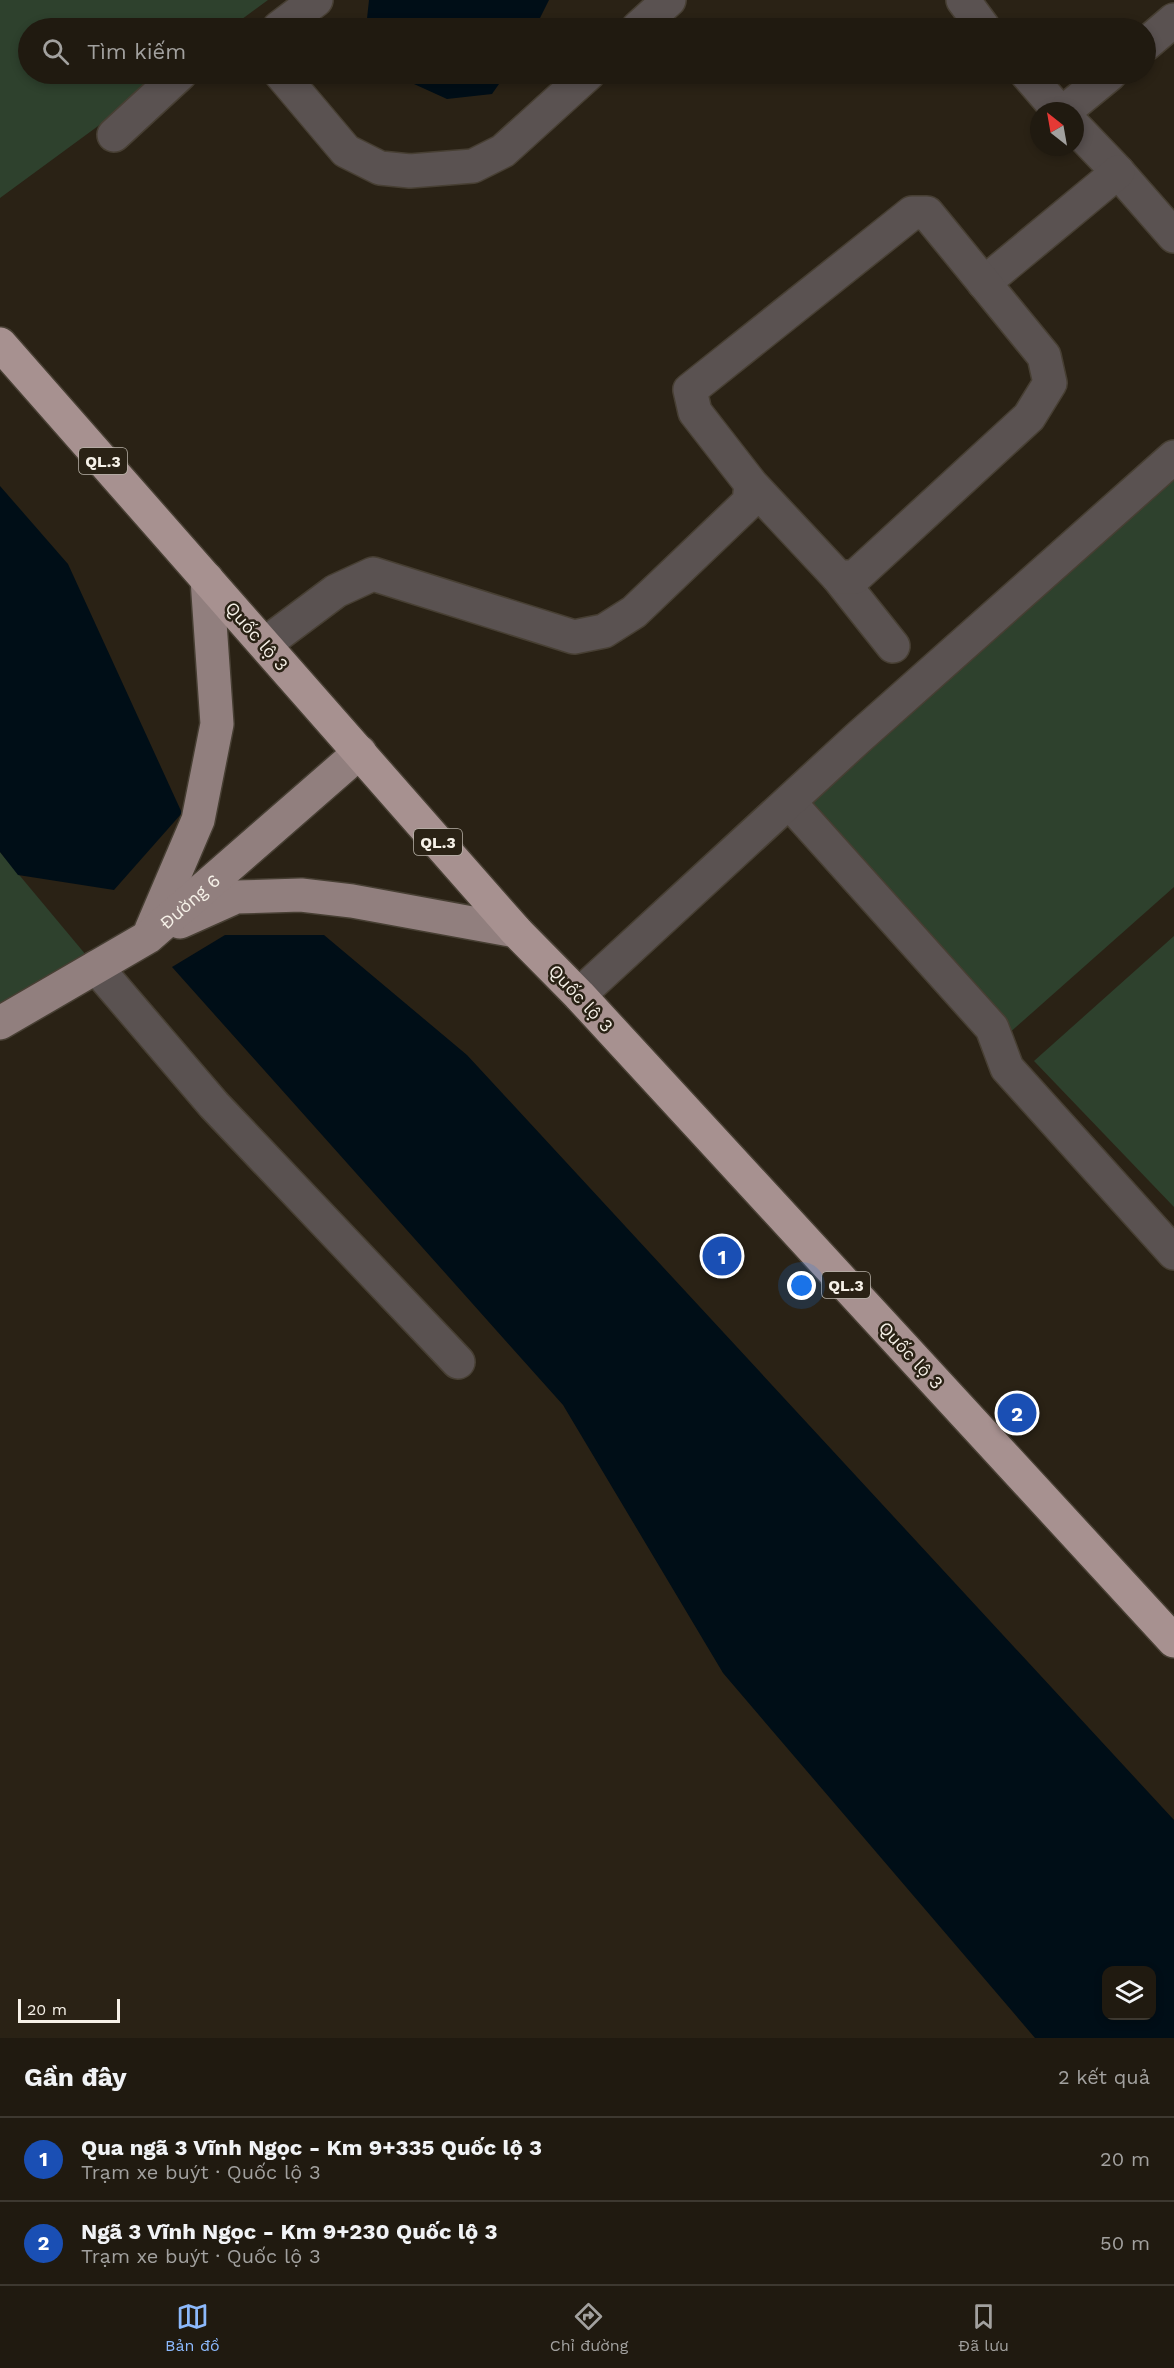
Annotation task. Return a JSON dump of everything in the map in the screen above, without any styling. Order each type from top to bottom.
[{"type":"highway","name":"Quốc lộ 3","points":[[0,344],[516,931],[579,995],[1174,1641]]},
{"type":"main road","points":[[148,937],[198,820],[217,724],[207,579]]},
{"type":"main road","name":"Đường 6","points":[[0,1023],[148,937],[360,752]]},
{"type":"main road","points":[[148,937],[236,897],[301,895],[352,901],[516,931]]},
{"type":"street","points":[[292,18],[316,0]]},
{"type":"street","points":[[649,18],[669,0]]},
{"type":"street","points":[[963,0],[986,18]]},
{"type":"street","points":[[1156,35],[1174,20]]},
{"type":"street","points":[[114,135],[169,84]]},
{"type":"street","points":[[289,84],[346,151],[380,168],[410,171],[473,166],[503,151],[577,84]]},
{"type":"street","points":[[1036,84],[1051,102]]},
{"type":"street","points":[[1076,102],[1098,84]]},
{"type":"street","points":[[1084,136],[1174,236]]},
{"type":"street","points":[[984,283],[1118,172]]},
{"type":"street","points":[[838,577],[855,577],[1029,417],[1050,383],[1044,356],[927,213],[912,213],[690,390],[695,412],[751,484],[838,577],[893,646]]},
{"type":"street","points":[[579,995],[789,802],[1174,457]]},
{"type":"street","points":[[265,644],[336,591],[373,574],[574,637],[604,631],[634,612],[749,502],[751,484]]},
{"type":"street","points":[[789,802],[992,1028],[1007,1068],[1174,1253]]},
{"type":"street","points":[[96,967],[214,1105],[458,1362]]},
{"type":"green space","points":[[0,0],[268,0],[244,18],[18,18],[18,84],[155,84],[0,198]]},
{"type":"green space","points":[[1174,457],[1174,887],[998,1043],[789,802]]},
{"type":"green space","points":[[0,852],[96,967],[0,1023]]},
{"type":"green space","points":[[1174,936],[1174,1207],[1034,1061]]},
{"type":"shaded area","points":[[369,0],[549,0],[540,18],[367,18]]},
{"type":"shaded area","points":[[414,84],[499,84],[492,94],[447,99]]},
{"type":"shaded area","points":[[0,486],[68,564],[182,813],[114,890],[18,875],[0,852]]},
{"type":"shaded area","points":[[225,935],[324,935],[467,1055],[1174,1820],[1174,2038],[1035,2038],[723,1673],[563,1405],[172,967]]},
{"type":"place","name":"Qua ngã 3 Vĩnh Ngọc - Km 9+335 Quốc lộ 3","points":[[722,1256]]},
{"type":"place","name":"Ngã 3 Vĩnh Ngọc - Km 9+230 Quốc lộ 3","points":[[1017,1413]]}]
